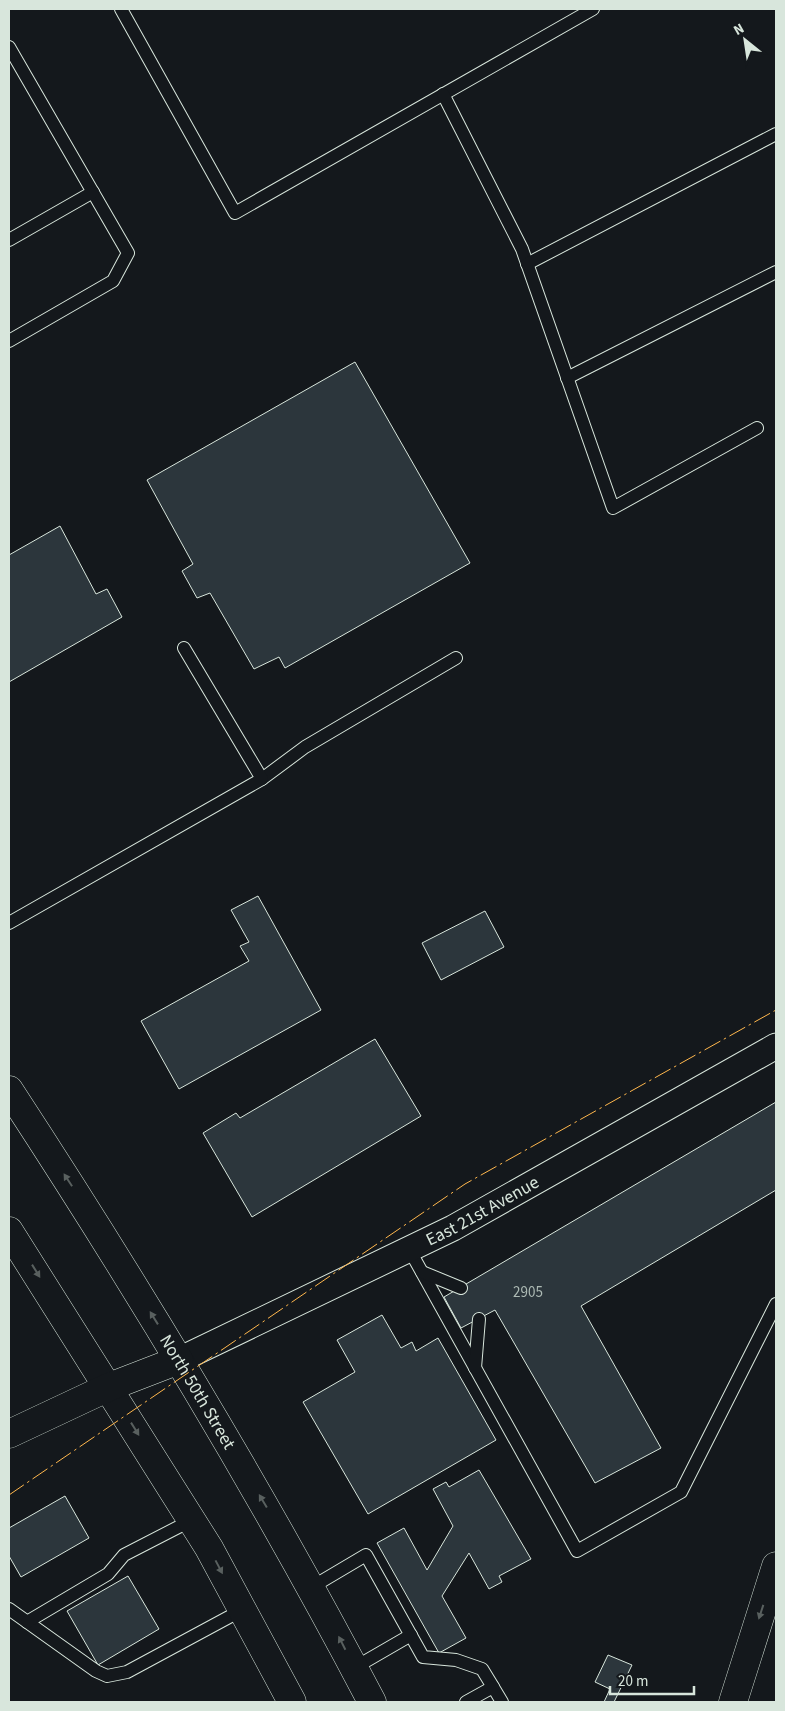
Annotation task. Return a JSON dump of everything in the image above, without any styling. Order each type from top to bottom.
[{"type":"main road","name":"North 50th Street","points":[[9,1090],[90,1214],[179,1360],[312,1587],[372,1702]]},
{"type":"main road","points":[[9,1231],[110,1387],[192,1520],[292,1702]]},
{"type":"main road","points":[[9,1434],[110,1387],[179,1360]]},
{"type":"main road","points":[[733,1702],[776,1566]]},
{"type":"street","name":"East 21st Avenue","points":[[179,1360],[453,1228],[776,1046]]},
{"type":"lane","points":[[120,9],[235,212],[593,9]]},
{"type":"lane","points":[[9,47],[12,60],[128,253],[113,281],[9,341]]},
{"type":"lane","points":[[443,94],[522,249],[613,508],[757,428]]},
{"type":"lane","points":[[527,264],[776,134]]},
{"type":"lane","points":[[9,240],[93,192]]},
{"type":"lane","points":[[567,378],[776,272]]},
{"type":"lane","points":[[184,648],[262,779]]},
{"type":"lane","points":[[9,924],[262,779],[305,747],[456,658]]},
{"type":"lane","points":[[409,1249],[577,1551],[681,1492],[776,1304]]},
{"type":"lane","points":[[422,1272],[461,1288]]},
{"type":"lane","points":[[475,1368],[478,1319]]},
{"type":"lane","points":[[27,1622],[108,1574],[124,1554],[192,1520]]},
{"type":"lane","points":[[312,1587],[366,1555],[423,1656],[456,1660],[482,1669],[502,1702]]},
{"type":"lane","points":[[9,1609],[96,1671],[107,1676],[127,1672],[242,1610]]},
{"type":"lane","points":[[354,1668],[411,1636]]},
{"type":"lane","points":[[466,1702],[494,1687]]},
{"type":"building","points":[[355,362],[470,563],[285,668],[279,657],[254,669],[210,593],[197,598],[182,571],[193,564],[147,480]]},
{"type":"building","points":[[60,526],[96,594],[107,589],[122,617],[9,682],[9,555]]},
{"type":"building","points":[[258,896],[321,1010],[179,1089],[141,1021],[249,961],[240,946],[249,942],[231,910]]},
{"type":"building","points":[[485,911],[504,947],[441,980],[422,943]]},
{"type":"building","points":[[375,1039],[421,1116],[252,1217],[203,1133],[236,1113],[240,1118]]},
{"type":"building","points":[[776,1102],[776,1190],[581,1306],[661,1448],[595,1483],[495,1310],[461,1328],[444,1297]]},
{"type":"building","points":[[382,1315],[401,1348],[412,1342],[416,1351],[438,1338],[496,1440],[368,1514],[303,1402],[355,1372],[337,1340]]},
{"type":"building","points":[[479,1470],[531,1559],[499,1576],[502,1582],[489,1589],[469,1553],[442,1596],[466,1638],[439,1653],[377,1543],[404,1528],[427,1570],[453,1526],[433,1489],[446,1482],[449,1487]]},
{"type":"building","points":[[65,1496],[89,1538],[21,1577],[9,1556],[9,1528]]},
{"type":"building","points":[[128,1576],[159,1629],[98,1665],[67,1611]]},
{"type":"building","points":[[608,1655],[632,1665],[614,1702],[604,1702],[610,1689],[595,1682]]},
{"type":"power","points":[[9,1495],[465,1184],[776,1010]]}]
